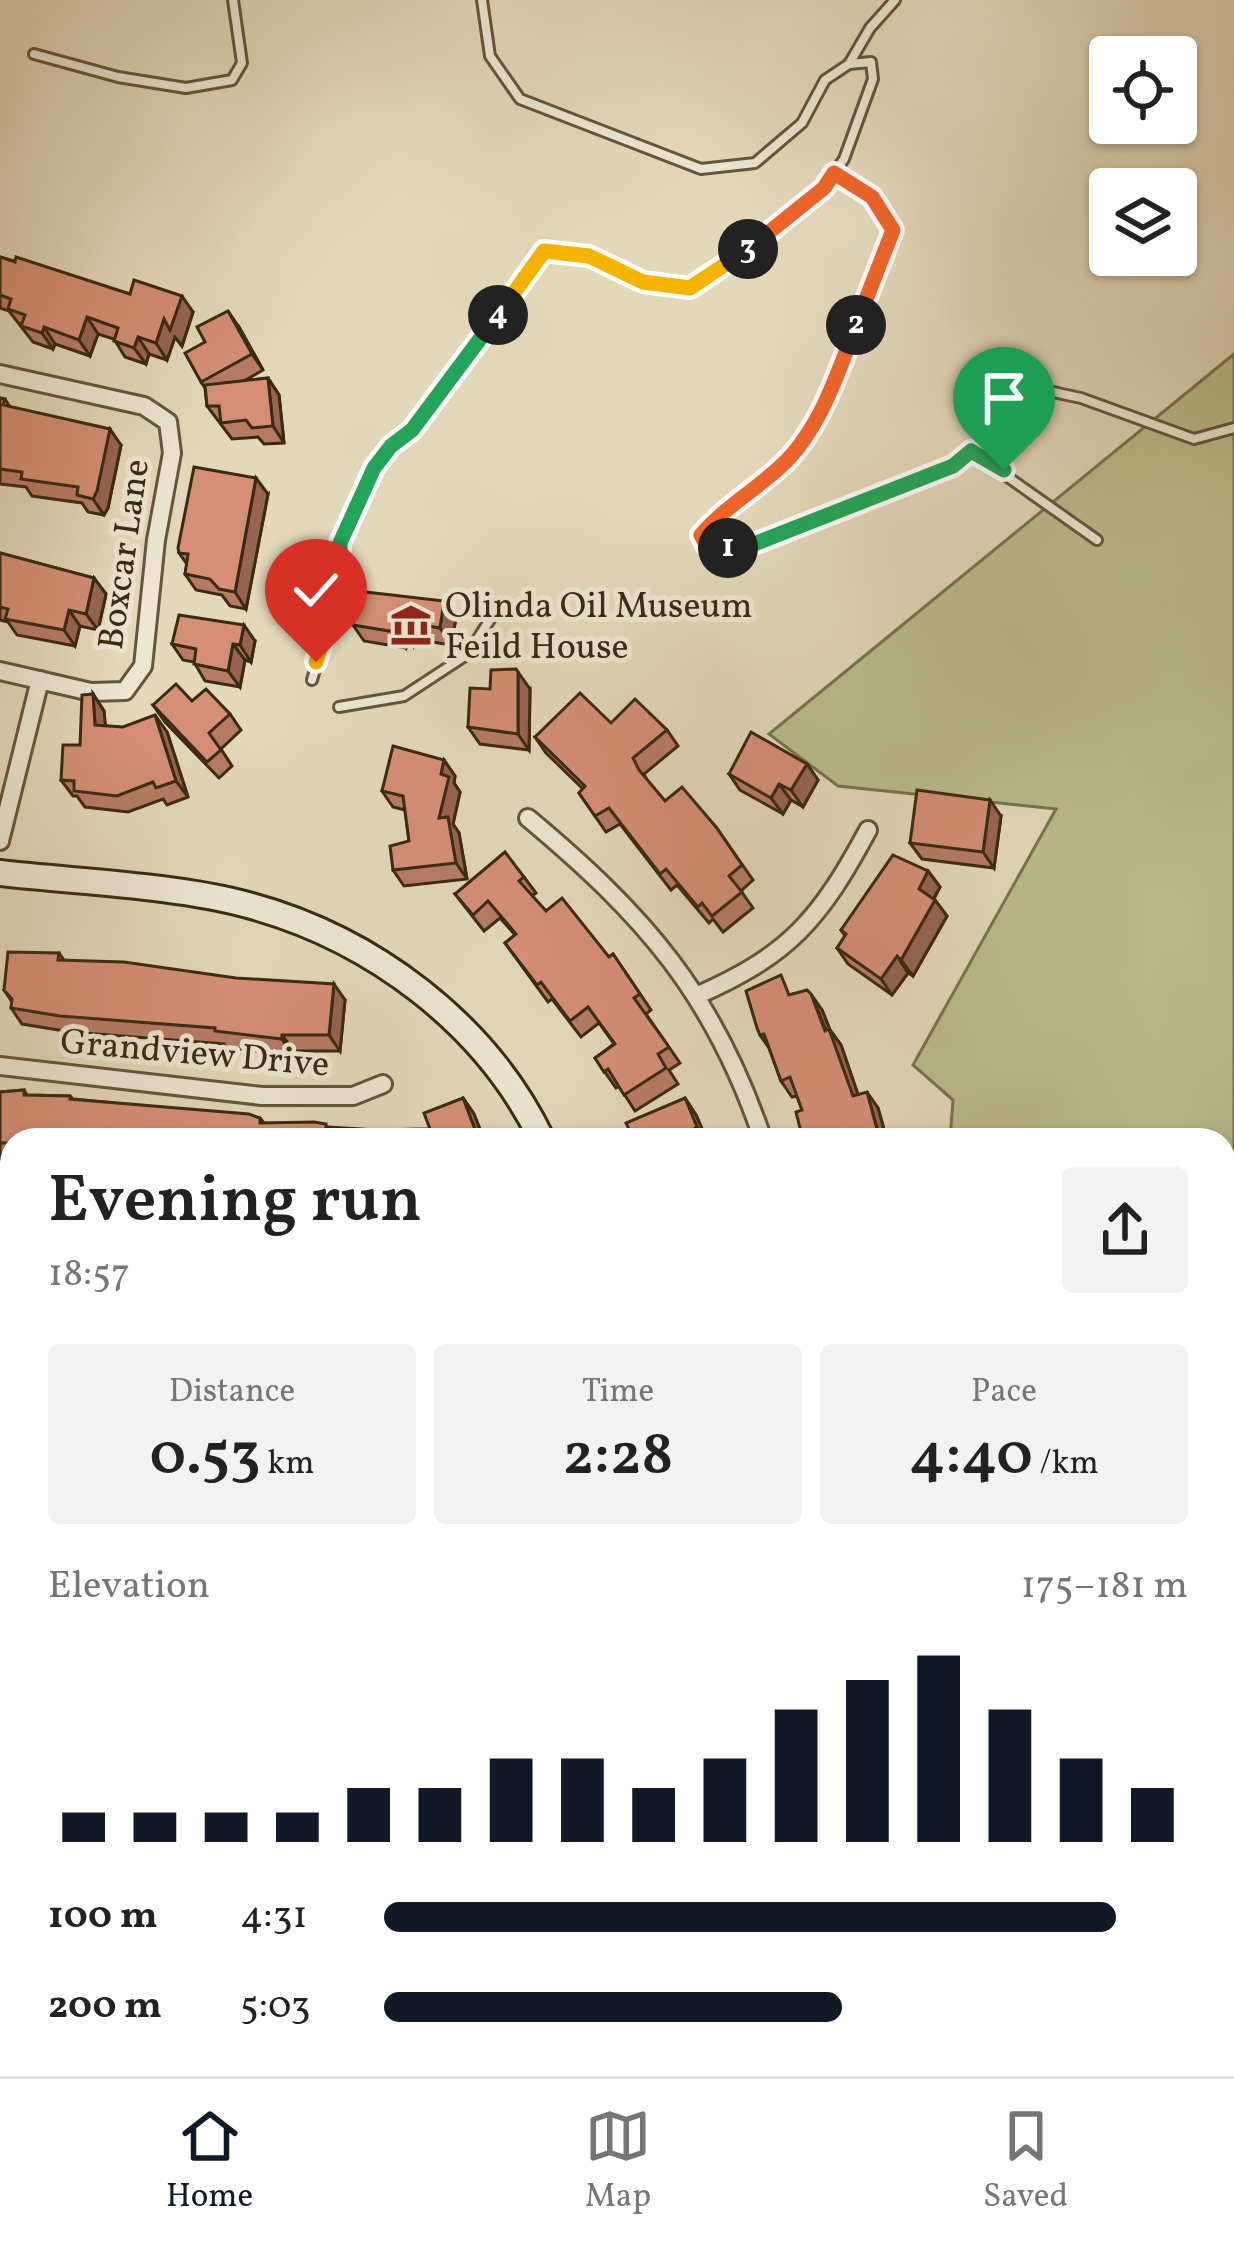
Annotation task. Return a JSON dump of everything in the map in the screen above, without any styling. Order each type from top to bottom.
[{"type":"street","name":"Boxcar Lane","points":[[0,374],[144,406],[168,422],[172,453],[156,540],[143,666],[125,691],[91,692],[40,680]]},
{"type":"street","points":[[0,671],[40,680],[0,842]]},
{"type":"street","points":[[528,818],[608,887],[674,961],[734,1065],[758,1128]]},
{"type":"street","points":[[696,996],[779,952],[840,883],[868,830]]},
{"type":"street","points":[[0,873],[244,903],[357,948],[417,988],[467,1031],[535,1128]]},
{"type":"street","name":"Grandview Drive","points":[[0,1066],[262,1096],[353,1096],[383,1084]]},
{"type":"lane","points":[[34,54],[118,77],[186,88],[232,80],[242,63],[233,0]]},
{"type":"lane","points":[[482,0],[490,56],[520,99],[701,169],[754,163],[802,123],[825,80],[849,64],[870,28],[895,0]]},
{"type":"lane","points":[[312,680],[334,604],[340,543],[374,468],[412,430],[544,251],[589,256],[643,282],[690,288],[824,188],[844,159],[873,79],[871,62],[849,64]]},
{"type":"lane","points":[[834,173],[872,197],[893,230],[841,365],[806,438],[781,467],[723,509],[701,535],[706,545],[719,549],[754,544],[953,466],[987,439],[1000,417],[1025,398],[1053,392],[1081,398],[1194,439],[1234,428]]},
{"type":"lane","points":[[971,451],[1097,540]]},
{"type":"lane","points":[[339,707],[404,696],[468,654],[497,608]]},
{"type":"green space","points":[[1234,354],[1234,1128],[951,1128],[953,1100],[913,1065],[1056,809],[838,786],[769,734]]},
{"type":"building","points":[[0,257],[15,262],[16,257],[130,294],[134,280],[182,296],[170,330],[164,319],[156,343],[138,337],[134,348],[114,341],[118,328],[87,317],[79,340],[44,327],[42,333],[21,326],[25,315],[8,309],[11,299],[0,295]]},
{"type":"building","points":[[228,311],[252,354],[201,382],[185,353],[205,342],[197,327]]},
{"type":"building","points":[[268,378],[273,426],[252,428],[246,420],[221,423],[219,406],[207,406],[205,385]]},
{"type":"building","points":[[0,398],[5,399],[3,405],[110,429],[93,499],[77,495],[78,487],[21,479],[22,472],[0,469]]},
{"type":"building","points":[[194,467],[256,478],[235,592],[219,589],[210,579],[185,574],[188,554],[179,553],[178,548]]},
{"type":"building","points":[[0,553],[94,578],[86,614],[69,610],[64,630],[5,619],[8,609],[0,607]]},
{"type":"building","points":[[301,554],[321,560],[306,613],[281,607]]},
{"type":"building","points":[[357,591],[444,601],[440,628],[403,622],[395,632],[353,625]]},
{"type":"building","points":[[179,615],[244,625],[240,645],[233,644],[228,671],[194,664],[196,649],[172,644]]},
{"type":"building","points":[[516,669],[518,734],[468,727],[470,688],[490,689],[491,670]]},
{"type":"building","points":[[176,684],[192,701],[206,689],[230,714],[209,733],[221,750],[207,762],[153,705]]},
{"type":"building","points":[[580,693],[611,723],[635,699],[667,730],[633,758],[639,770],[665,801],[682,787],[742,865],[729,876],[742,892],[712,916],[702,903],[698,907],[666,869],[660,874],[609,808],[595,816],[579,793],[585,786],[535,737]]},
{"type":"building","points":[[93,694],[95,725],[123,727],[155,715],[176,781],[156,788],[153,782],[117,796],[74,791],[74,781],[61,780],[63,745],[80,745],[82,695]]},
{"type":"building","points":[[751,732],[807,764],[791,790],[779,784],[771,798],[729,774]]},
{"type":"building","points":[[393,746],[444,760],[441,774],[449,777],[439,818],[448,817],[456,863],[393,870],[390,846],[409,841],[403,796],[382,791]]},
{"type":"building","points":[[917,790],[990,800],[983,852],[910,843]]},
{"type":"building","points":[[505,852],[524,877],[519,881],[546,911],[562,898],[609,957],[613,954],[640,994],[634,998],[669,1047],[658,1054],[666,1068],[624,1095],[595,1058],[615,1044],[588,1007],[570,1021],[505,943],[516,934],[488,901],[473,915],[455,894]]},
{"type":"building","points":[[893,855],[928,871],[919,889],[935,900],[901,960],[897,956],[881,979],[837,948],[846,934],[841,930]]},
{"type":"building","points":[[8,952],[59,953],[58,960],[124,962],[236,978],[334,984],[329,1035],[282,1035],[282,1039],[11,1008],[12,999],[4,990]]},
{"type":"building","points":[[781,975],[789,995],[807,990],[811,994],[853,1096],[867,1092],[877,1128],[800,1128],[796,1112],[802,1110],[790,1077],[781,1081],[746,991]]},
{"type":"building","points":[[24,1090],[24,1095],[249,1114],[260,1118],[260,1123],[314,1122],[326,1128],[0,1128],[0,1092]]},
{"type":"building","points":[[463,1098],[474,1128],[430,1128],[424,1113]]},
{"type":"building","points":[[685,1098],[697,1127],[628,1128],[626,1123]]},
{"type":"place","name":"Olinda Oil Museum Feild House","points":[[411,625]]},
{"type":"route","points":[[316,662],[334,604],[340,543],[374,468],[412,430],[544,251],[589,256],[643,282],[690,288],[779,226],[824,188],[834,173],[872,197],[893,230],[841,365],[806,438],[781,467],[723,509],[701,535],[706,545],[719,549],[754,544],[953,466],[971,451],[1004,470]]}]
